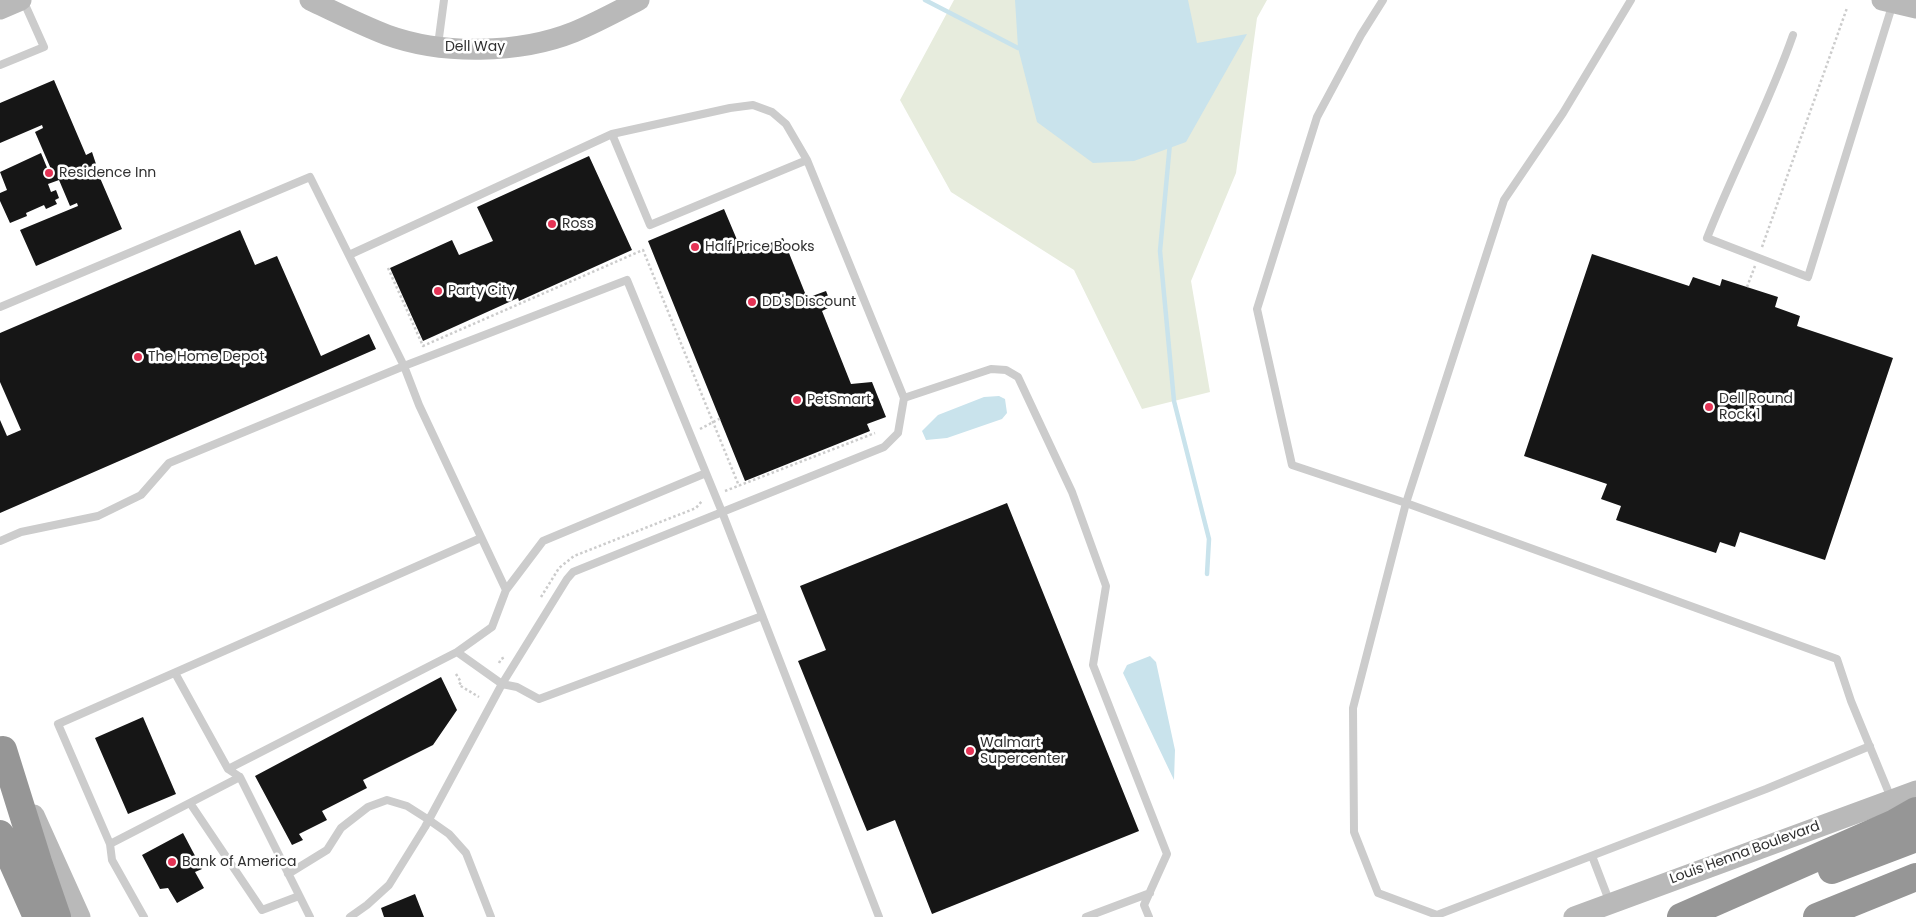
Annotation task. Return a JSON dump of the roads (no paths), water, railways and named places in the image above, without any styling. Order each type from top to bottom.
[{"type":"highway","points":[[1,746],[57,917]]},
{"type":"highway","points":[[1681,917],[1895,823],[1904,805]]},
{"type":"highway","points":[[0,834],[37,917]]},
{"type":"highway","points":[[1712,917],[1916,838]]},
{"type":"highway","points":[[1817,917],[1916,877]]},
{"type":"main road","points":[[0,9],[22,0]]},
{"type":"main road","name":"Dell Way","points":[[310,2],[388,35],[438,47],[480,49],[525,46],[574,32],[617,5],[639,0]]},
{"type":"main road","points":[[1887,2],[1916,8]]},
{"type":"main road","points":[[1,746],[80,917]]},
{"type":"main road","name":"Louis Henna Boulevard","points":[[1574,917],[1610,903],[1904,805],[1916,791]]},
{"type":"lane","points":[[0,65],[44,47],[22,0]]},
{"type":"lane","points":[[438,47],[444,0]]},
{"type":"lane","points":[[1383,0],[1361,35],[1317,117],[1257,309],[1292,465],[1406,502],[1837,659],[1851,701],[1870,746],[1904,805]]},
{"type":"lane","points":[[1631,0],[1563,113],[1504,200],[1406,502],[1353,708],[1354,832],[1378,893],[1437,915],[1766,789],[1870,746]]},
{"type":"lane","points":[[1793,35],[1779,75],[1760,114],[1707,238],[1808,277],[1887,2]]},
{"type":"lane","points":[[349,255],[612,134],[730,108],[753,105],[772,112],[786,124],[807,160],[904,398],[898,433],[884,447],[573,572],[502,684],[429,820],[389,885],[367,905],[350,917]]},
{"type":"lane","points":[[612,134],[650,225],[807,160]]},
{"type":"lane","points":[[0,307],[310,177],[404,366],[419,405],[506,590]]},
{"type":"lane","points":[[0,540],[21,532],[98,516],[141,495],[169,463],[404,366],[627,280],[722,512],[878,917]]},
{"type":"lane","points":[[904,398],[991,369],[1006,370],[1018,377],[1072,492],[1106,586],[1093,665],[1167,854],[1144,905],[1149,917]]},
{"type":"lane","points":[[228,769],[457,652],[492,627],[506,590],[543,540],[706,473]]},
{"type":"lane","points":[[144,917],[112,860],[110,844],[58,724],[481,538]]},
{"type":"lane","points":[[457,652],[502,684],[517,687],[539,699],[762,616]]},
{"type":"lane","points":[[175,673],[228,769],[240,777],[310,917]]},
{"type":"lane","points":[[110,844],[240,777]]},
{"type":"lane","points":[[288,874],[328,850],[341,828],[368,807],[387,800],[407,806],[450,834],[466,853],[491,917]]},
{"type":"lane","points":[[190,803],[262,910],[299,896]]},
{"type":"lane","points":[[1592,856],[1610,903]]},
{"type":"lane","points":[[1086,917],[1150,892]]},
{"type":"water","points":[[1015,0],[1188,0],[1197,43],[1247,34],[1186,142],[1134,161],[1093,163],[1037,122],[1018,48]]},
{"type":"water","points":[[999,396],[1005,399],[1007,413],[1002,419],[947,438],[926,440],[922,431],[938,415],[984,397]]},
{"type":"water","points":[[1150,656],[1156,662],[1175,750],[1174,780],[1123,673],[1127,665]]},
{"type":"waterway","points":[[925,0],[1018,48],[1023,47]]},
{"type":"waterway","points":[[1170,143],[1160,251],[1174,401],[1209,539],[1207,574]]},
{"type":"place","name":"Residence Inn","points":[[49,173]]},
{"type":"place","name":"Ross","points":[[552,224]]},
{"type":"place","name":"Half Price Books","points":[[695,247]]},
{"type":"place","name":"Party City","points":[[438,291]]},
{"type":"place","name":"DD's Discount","points":[[752,302]]},
{"type":"place","name":"The Home Depot","points":[[138,357]]},
{"type":"place","name":"PetSmart","points":[[797,400]]},
{"type":"place","name":"Dell Round Rock 1","points":[[1709,407]]},
{"type":"place","name":"Walmart Supercenter","points":[[970,751]]},
{"type":"place","name":"Bank of America","points":[[172,862]]}]
